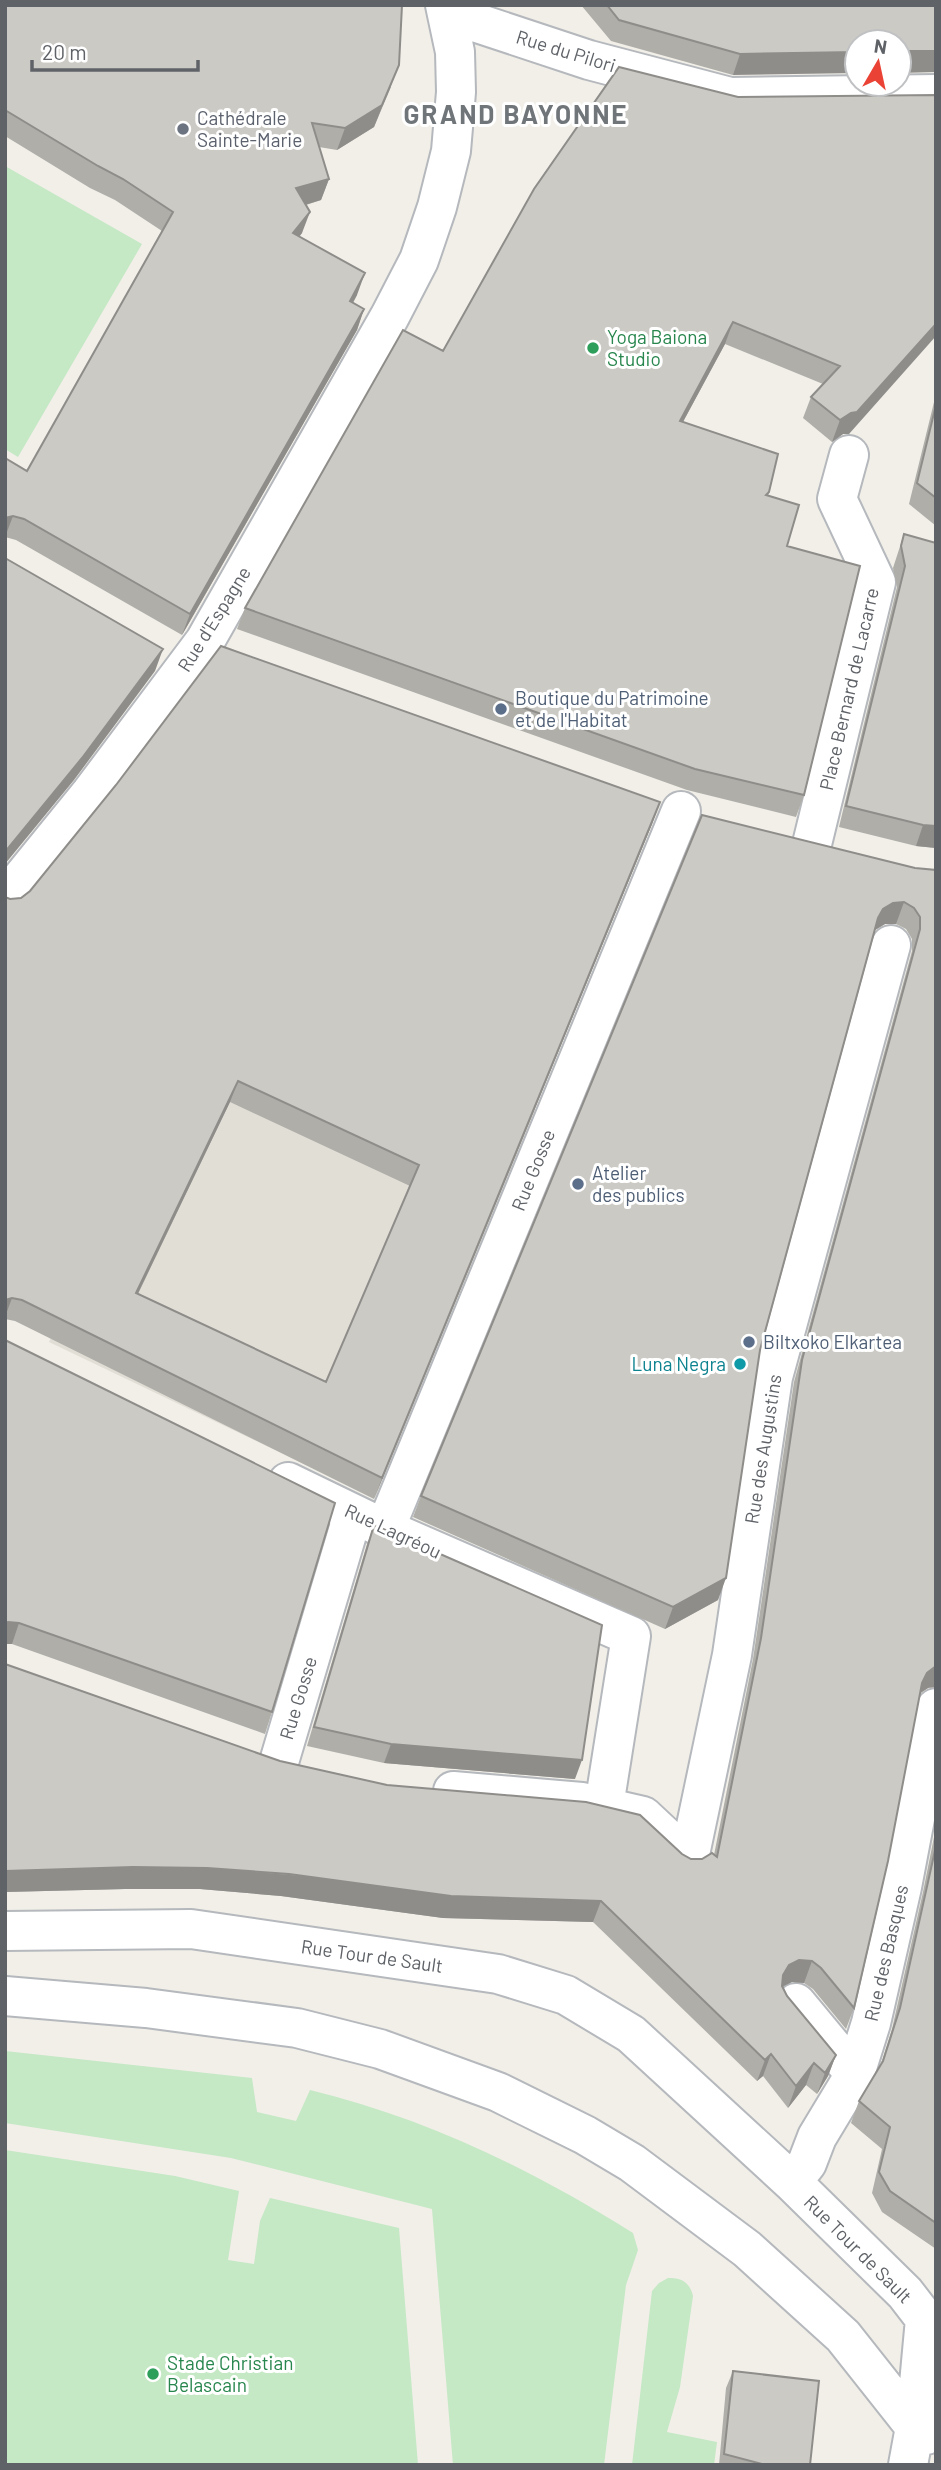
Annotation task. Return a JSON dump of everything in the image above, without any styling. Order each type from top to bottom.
[{"type":"street","name":"Rue du Pilori","points":[[446,9],[589,60],[730,97],[936,94]]},
{"type":"street","name":"Rue d'Espagne","points":[[5,899],[91,793],[196,652],[390,316],[419,260],[437,207],[451,151],[456,92],[455,65],[446,9]]},
{"type":"street","name":"Place Bernard de Lacarre","points":[[813,844],[876,582],[824,506],[849,455]]},
{"type":"street","points":[[153,644],[196,652],[243,654]]},
{"type":"street","points":[[642,797],[720,821]]},
{"type":"street","name":"Rue Gosse","points":[[317,1771],[266,1757],[681,811]]},
{"type":"street","points":[[773,834],[850,853]]},
{"type":"street","name":"Rue des Augustins","points":[[421,1789],[582,1801],[643,1816],[689,1859],[732,1655],[773,1377],[891,944]]},
{"type":"street","name":"Rue Lagréou","points":[[254,1465],[369,1522],[631,1636],[604,1806]]},
{"type":"street","name":"Rue des Basques","points":[[792,2182],[807,2163],[817,2137],[855,2074],[871,2023],[902,1887],[936,1708]]},
{"type":"street","name":"Rue Tour de Sault","points":[[5,1931],[191,1929],[498,1974],[566,1995],[631,2034],[792,2182],[905,2293],[925,2319],[929,2427],[908,2465]]},
{"type":"street","points":[[5,1996],[146,2008],[297,2028],[380,2049],[498,2092],[585,2135],[632,2163],[747,2249],[843,2336],[929,2427],[888,2465]]},
{"type":"street","points":[[796,2003],[855,2074]]},
{"type":"shaded area","points":[[5,989],[416,1056],[537,1111],[424,1388],[375,1498],[49,1342],[135,1159]]},
{"type":"green space","points":[[5,166],[142,244],[18,457],[5,449]]},
{"type":"green space","points":[[5,2051],[252,2078],[257,2112],[296,2121],[310,2090],[353,2102],[395,2115],[477,2148],[556,2188],[633,2233],[638,2250],[626,2285],[604,2465],[453,2465],[432,2209],[231,2158],[5,2123]]},
{"type":"green space","points":[[5,2150],[175,2176],[239,2191],[228,2260],[254,2264],[260,2221],[270,2198],[399,2228],[418,2465],[5,2465]]},
{"type":"green space","points":[[668,2278],[685,2282],[693,2296],[680,2387],[667,2432],[717,2442],[714,2465],[632,2465],[652,2291]]},
{"type":"building","points":[[5,5],[402,5],[399,65],[382,105],[345,128],[312,123],[329,179],[296,188],[310,212],[293,233],[365,273],[350,301],[364,309],[190,614],[24,519],[13,516],[5,518],[5,458],[27,471],[173,212],[123,179],[5,110]]},
{"type":"building","points":[[607,5],[936,5],[936,51],[913,51],[913,28],[843,28],[843,52],[740,54],[619,20]]},
{"type":"building","points":[[619,67],[738,97],[913,98],[913,95],[936,95],[936,324],[857,412],[840,420],[811,397],[840,366],[733,322],[680,421],[778,454],[766,495],[799,505],[787,546],[860,566],[804,795],[695,769],[245,608],[403,330],[443,351],[534,189]]},
{"type":"building","points":[[936,405],[936,498],[917,483]]},
{"type":"building","points":[[904,534],[936,543],[936,826],[846,806],[905,566],[901,546]]},
{"type":"building","points":[[5,558],[163,649],[82,758],[5,852]]},
{"type":"building","points":[[221,646],[660,802],[382,1478],[22,1300],[5,1300],[5,897],[21,898],[30,891],[116,785]],"holes":[[[238,1081],[419,1165],[326,1382],[136,1293]]]},
{"type":"building","points":[[702,815],[915,868],[936,870],[936,1666],[927,1673],[922,1683],[888,1861],[854,2008],[812,1961],[799,1960],[789,1965],[783,1975],[782,1986],[787,1996],[836,2055],[825,2073],[814,2063],[796,2086],[771,2054],[765,2060],[601,1901],[451,1896],[289,1874],[207,1868],[5,1871],[5,1664],[280,1761],[387,1785],[586,1802],[640,1815],[691,1859],[702,1859],[712,1853],[717,1857],[761,1638],[802,1360],[920,929],[920,917],[914,908],[904,902],[893,903],[883,909],[878,918],[760,1350],[726,1578],[673,1607],[421,1496]]},
{"type":"building","points":[[5,1340],[335,1503],[272,1712],[19,1623],[5,1624]]},
{"type":"building","points":[[374,1525],[602,1625],[582,1760],[391,1744],[314,1727]]},
{"type":"building","points":[[936,1846],[936,2223],[890,2191],[879,2172],[890,2127],[859,2101],[883,2061],[900,2008]]},
{"type":"building","points":[[733,2371],[819,2381],[810,2465],[766,2465],[724,2454]]},
{"type":"place","name":"Cathédrale Sainte-Marie","points":[[183,129]]},
{"type":"place","name":"Yoga Baiona Studio","points":[[593,348]]},
{"type":"place","name":"Boutique du Patrimoine et de l'Habitat","points":[[501,709]]},
{"type":"place","name":"Atelier des publics","points":[[578,1184]]},
{"type":"place","name":"Biltxoko Elkartea","points":[[749,1342]]},
{"type":"place","name":"Luna Negra","points":[[740,1364]]},
{"type":"place","name":"Stade Christian Belascain","points":[[153,2374]]},
{"type":"district","name":"GRAND BAYONNE","points":[[516,115]]}]
